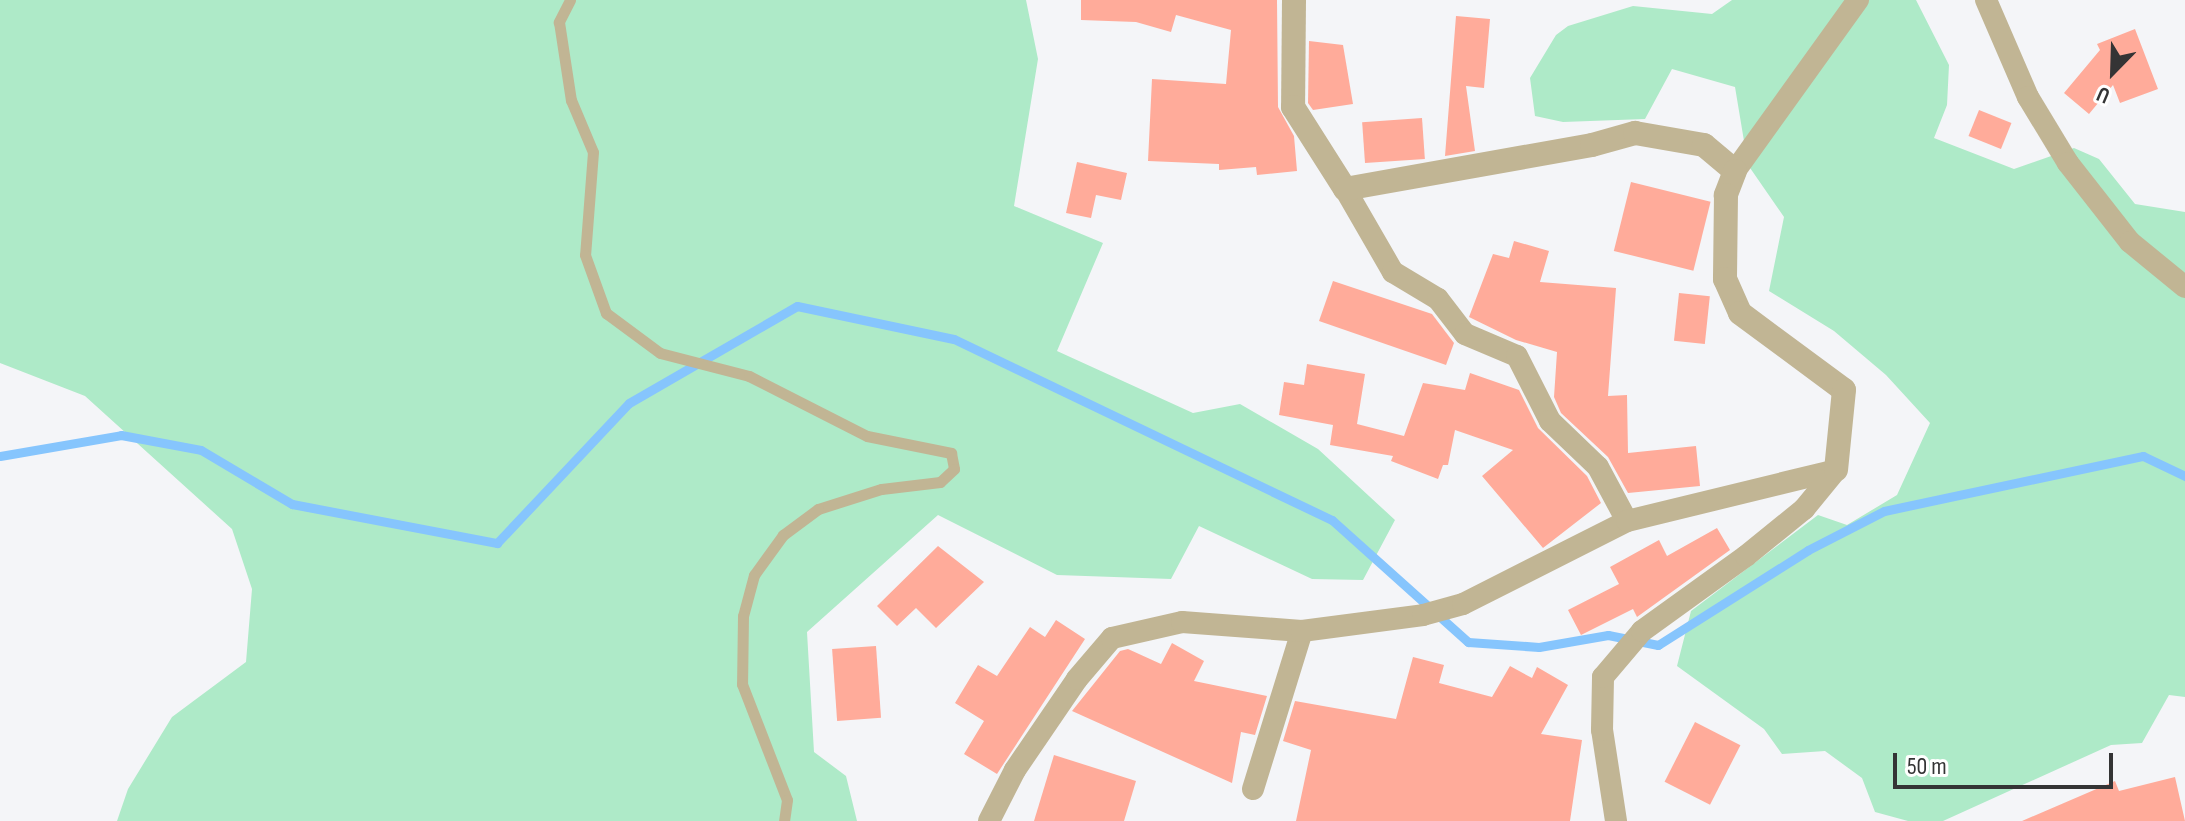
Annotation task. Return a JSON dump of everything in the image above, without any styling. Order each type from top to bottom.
[{"type":"street","points":[[1294,0],[1293,107],[1393,272],[1438,299],[1465,334],[1517,356],[1550,421],[1598,467],[1627,521]]},
{"type":"street","points":[[1616,821],[1602,730],[1603,677],[1634,638],[1758,547],[1804,509],[1836,470],[1844,390],[1740,313],[1725,279],[1726,195],[1735,171],[1858,0]]},
{"type":"street","points":[[1986,0],[2028,97],[2068,163],[2130,242],[2185,287]]},
{"type":"street","points":[[1345,189],[1592,145],[1635,133],[1704,145],[1735,171]]},
{"type":"street","points":[[989,821],[1015,770],[1077,679],[1112,638],[1182,622],[1302,631],[1423,615],[1463,604],[1627,521],[1836,470]]},
{"type":"street","points":[[1253,789],[1302,631]]},
{"type":"lane","points":[[570,0],[559,22],[561,38],[571,100],[593,152],[585,255],[606,313],[660,353],[749,376],[867,436],[951,453],[954,469],[940,482],[881,489],[818,509],[783,535],[754,575],[743,616],[742,684],[787,800],[784,821]]},
{"type":"green space","points":[[0,0],[1026,0],[1038,59],[1014,206],[1103,243],[1057,351],[1193,413],[1240,404],[1318,449],[1395,520],[1363,580],[1312,579],[1199,526],[1171,579],[1057,575],[938,515],[807,632],[814,752],[846,776],[857,821],[117,821],[128,789],[172,717],[246,662],[252,589],[232,529],[85,396],[0,363]]},
{"type":"green space","points":[[1732,0],[1916,0],[1949,65],[1947,105],[1934,138],[2014,169],[2074,148],[2099,159],[2135,204],[2185,212],[2185,697],[2169,695],[2142,743],[2111,745],[1943,821],[1908,821],[1875,812],[1862,778],[1825,751],[1782,754],[1764,729],[1677,666],[1691,611],[1818,515],[1847,525],[1897,495],[1930,423],[1886,375],[1834,331],[1769,291],[1784,217],[1748,165],[1735,87],[1672,69],[1645,119],[1563,122],[1535,116],[1530,78],[1556,35],[1568,26],[1633,6],[1712,14]]},
{"type":"building","points":[[1081,0],[1277,0],[1278,107],[1294,136],[1297,171],[1257,175],[1256,167],[1219,170],[1219,164],[1148,161],[1152,79],[1226,84],[1231,30],[1176,15],[1171,32],[1136,22],[1081,20]]},
{"type":"building","points":[[1456,16],[1490,19],[1484,88],[1466,86],[1475,151],[1445,156]]},
{"type":"building","points":[[2135,29],[2158,89],[2120,103],[2113,85],[2089,114],[2064,93],[2100,50],[2097,44]]},
{"type":"building","points":[[1309,41],[1343,45],[1353,104],[1313,110],[1308,103]]},
{"type":"building","points":[[1979,110],[2011,123],[2001,149],[1969,136]]},
{"type":"building","points":[[1422,118],[1425,159],[1365,163],[1362,122]]},
{"type":"building","points":[[1077,162],[1127,173],[1121,200],[1096,195],[1091,218],[1066,213]]},
{"type":"building","points":[[1631,182],[1711,202],[1693,271],[1614,251]]},
{"type":"building","points":[[1514,241],[1549,251],[1540,282],[1616,288],[1608,396],[1627,395],[1628,453],[1696,446],[1700,486],[1628,493],[1608,457],[1561,413],[1554,397],[1557,352],[1516,340],[1469,317],[1493,254],[1509,258]]},
{"type":"building","points":[[1333,281],[1432,314],[1454,343],[1446,365],[1319,321]]},
{"type":"building","points":[[1679,293],[1710,296],[1705,344],[1674,341]]},
{"type":"building","points":[[1307,364],[1365,374],[1357,424],[1404,436],[1423,383],[1465,390],[1470,373],[1519,390],[1538,428],[1587,476],[1601,503],[1543,548],[1482,476],[1513,450],[1455,430],[1448,465],[1443,465],[1438,479],[1391,461],[1393,456],[1330,445],[1333,425],[1279,415],[1284,382],[1304,385]]},
{"type":"building","points":[[1717,528],[1730,550],[1637,617],[1633,609],[1581,635],[1568,610],[1619,584],[1610,567],[1659,540],[1667,556]]},
{"type":"building","points":[[938,546],[984,582],[936,628],[916,608],[897,626],[877,606]]},
{"type":"building","points":[[1056,620],[1085,639],[997,774],[964,754],[984,721],[955,703],[978,665],[997,676],[1030,627],[1045,637]]},
{"type":"building","points":[[1172,643],[1204,661],[1194,681],[1267,696],[1255,735],[1241,732],[1232,783],[1072,711],[1120,651],[1128,649],[1161,664]]},
{"type":"building","points":[[876,646],[881,718],[837,721],[832,649]]},
{"type":"building","points":[[1413,657],[1444,665],[1439,683],[1492,697],[1510,666],[1532,678],[1537,667],[1568,685],[1541,734],[1582,740],[1570,821],[1296,821],[1311,750],[1283,741],[1295,701],[1396,719]]},
{"type":"building","points":[[1695,722],[1740,745],[1710,805],[1665,782]]},
{"type":"building","points":[[1054,755],[1136,781],[1124,821],[1034,821]]},
{"type":"building","points":[[2175,777],[2185,821],[2022,821],[2115,781],[2119,791]]},
{"type":"waterway","points":[[0,456],[121,435],[201,450],[292,504],[497,543],[629,403],[797,306],[954,339],[1332,520],[1468,642],[1539,647],[1608,635],[1658,645],[1808,550],[1884,511],[2143,456],[2185,476]]}]
